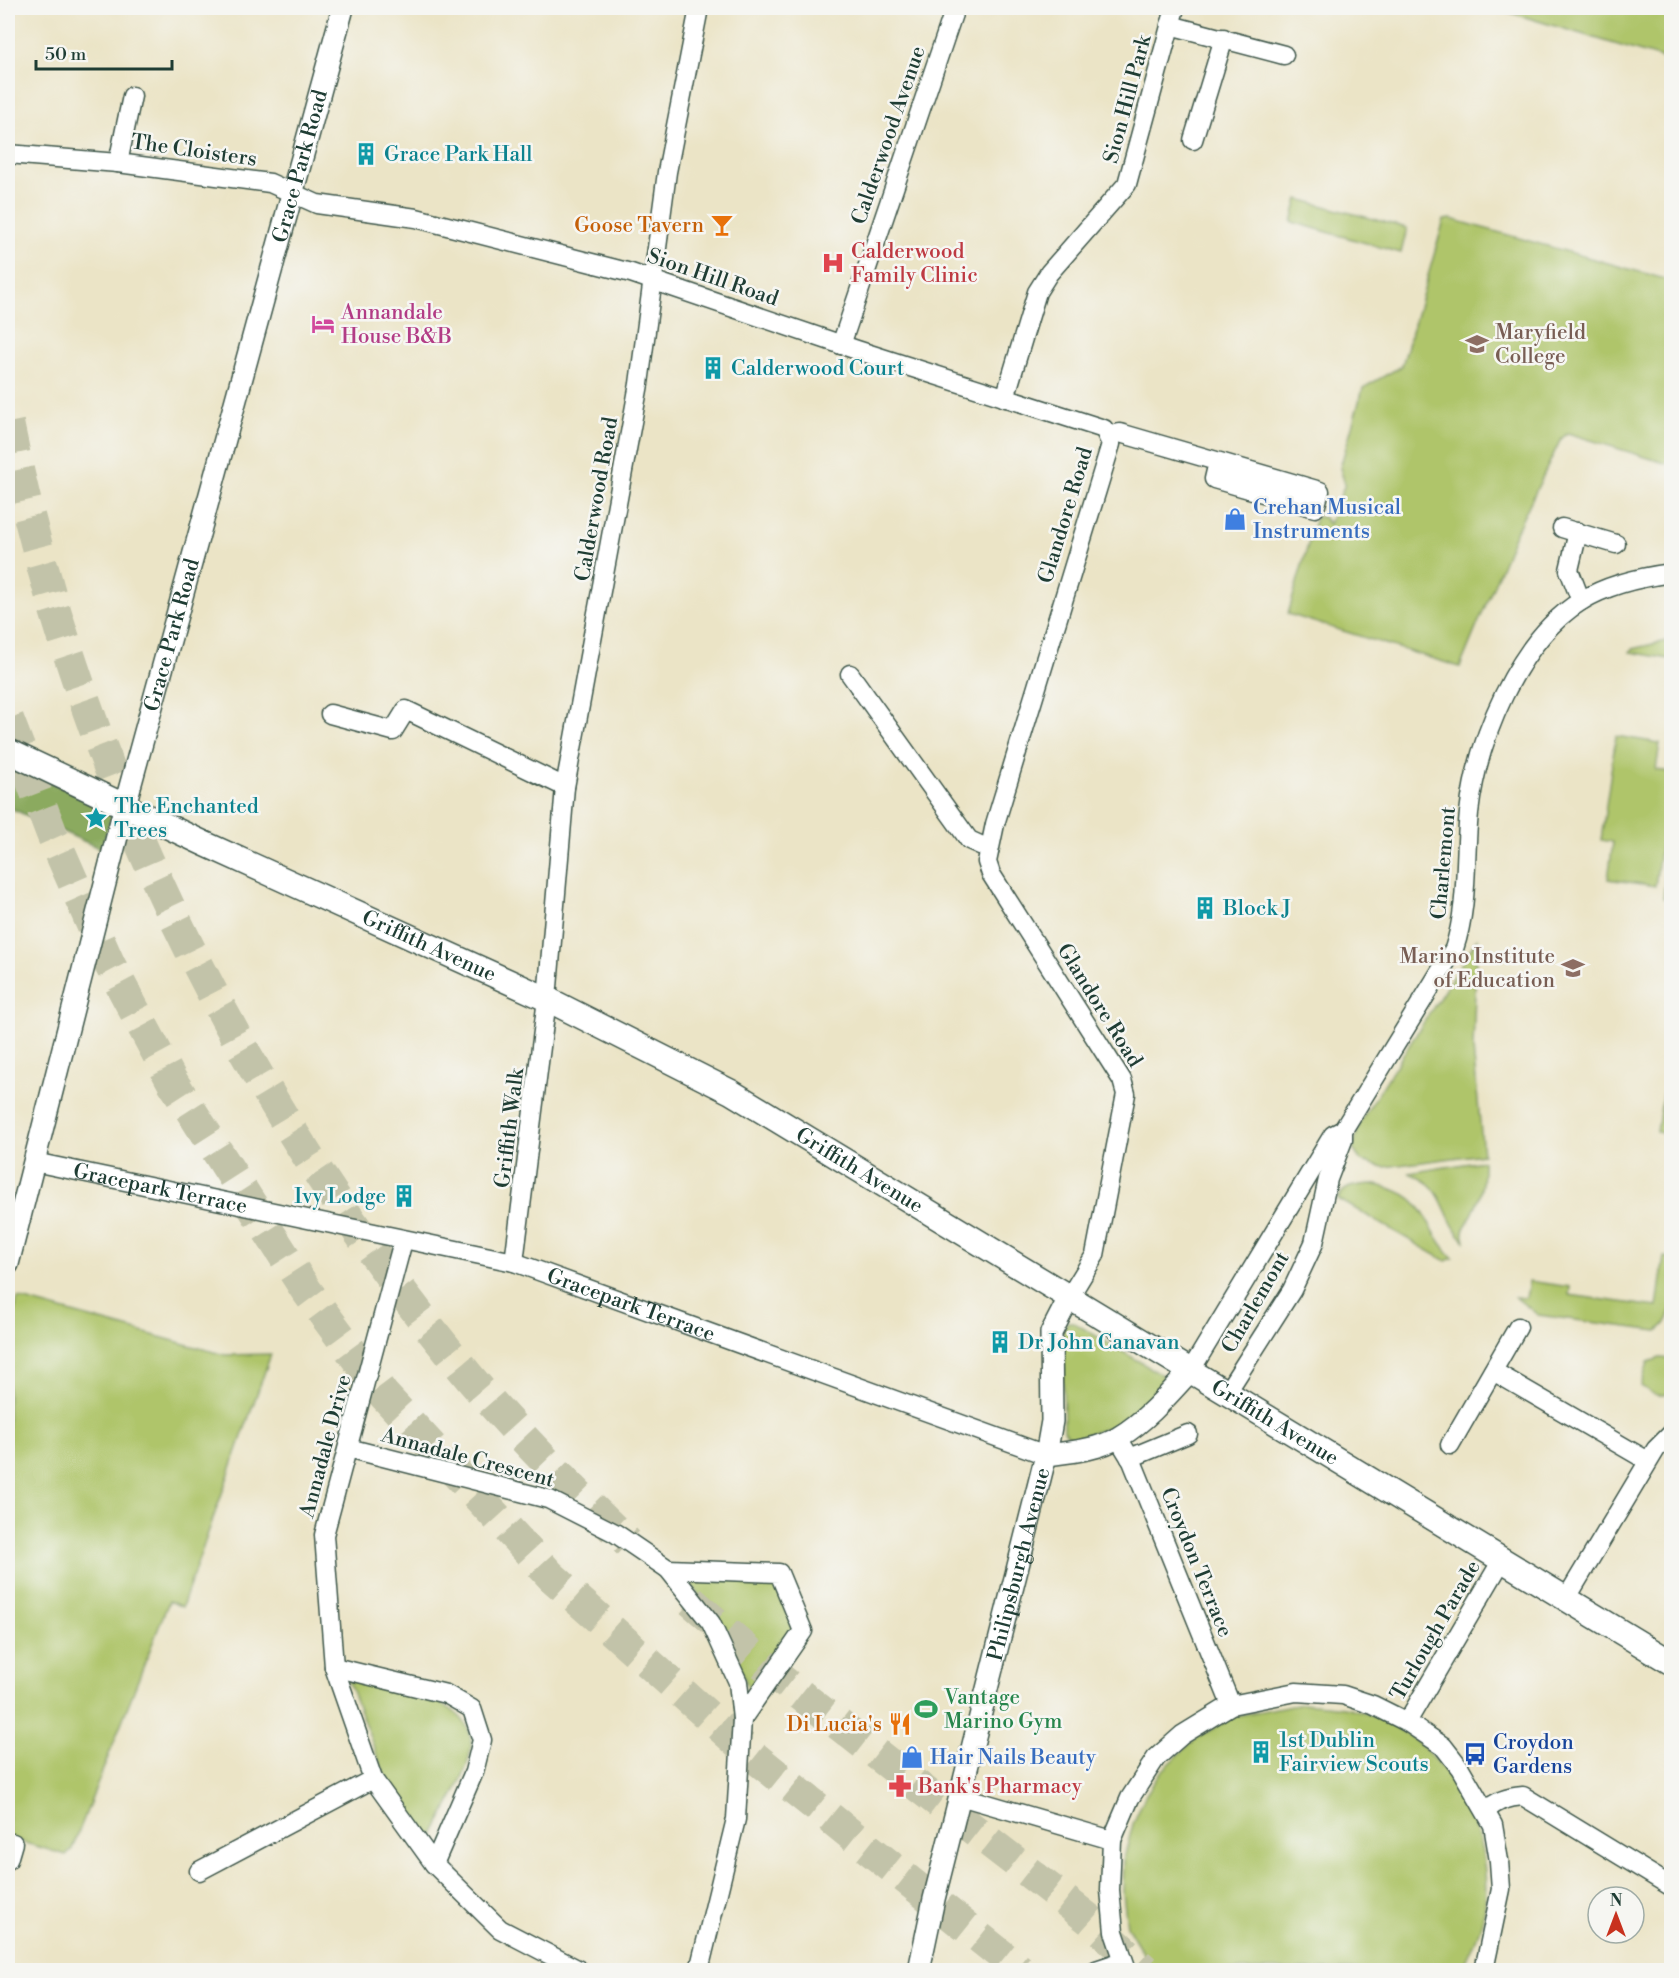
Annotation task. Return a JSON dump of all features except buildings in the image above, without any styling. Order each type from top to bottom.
[{"type":"main road","name":"Griffith Avenue","points":[[8,751],[203,843],[548,999],[731,1092],[1671,1662]]},
{"type":"street","name":"Grace Park Road","points":[[8,1264],[125,805],[343,8]]},
{"type":"street","name":"Calderwood Road","points":[[548,999],[565,787],[640,378],[668,172],[699,8]]},
{"type":"street","name":"Calderwood Avenue","points":[[841,345],[955,8]]},
{"type":"street","name":"Sion Hill Park","points":[[1005,399],[1037,292],[1048,273],[1127,184],[1173,16],[1224,38],[1284,55]]},
{"type":"street","points":[[1193,140],[1224,38]]},
{"type":"street","name":"The Cloisters","points":[[132,96],[118,163],[270,183],[292,195]]},
{"type":"street","points":[[8,154],[118,163]]},
{"type":"street","name":"Sion Hill Road","points":[[292,195],[317,204],[416,218],[652,279],[841,345],[1104,429],[1109,436]]},
{"type":"street","points":[[1109,436],[1120,433],[1320,491],[1315,508],[1214,479],[1218,462]]},
{"type":"street","name":"Glandore Road","points":[[1070,1296],[1095,1255],[1126,1094],[1122,1080],[991,874],[987,862],[1014,758],[1111,444],[1109,436]]},
{"type":"street","points":[[1581,601],[1569,570],[1570,530],[1616,544]]},
{"type":"street","name":"Charlemont","points":[[1191,1370],[1333,1135],[1343,1130],[1454,949],[1464,915],[1472,796],[1488,735],[1498,708],[1531,650],[1555,622],[1581,601],[1612,587],[1671,573]]},
{"type":"street","points":[[850,674],[969,840],[989,849]]},
{"type":"street","points":[[330,714],[393,731],[406,710],[565,787]]},
{"type":"street","name":"Griffith Walk","points":[[514,1262],[548,999]]},
{"type":"street","name":"Charlemont","points":[[1227,1392],[1292,1290],[1314,1243],[1328,1179],[1344,1140],[1343,1130]]},
{"type":"street","name":"Gracepark Terrace","points":[[34,1162],[514,1262],[1046,1455],[1085,1450],[1118,1438],[1159,1406],[1191,1370]]},
{"type":"street","name":"Annadale Drive","points":[[403,1240],[324,1535],[334,1667],[373,1779],[434,1864],[500,1929],[579,1971]]},
{"type":"street","name":"Philipsburgh Avenue","points":[[919,1971],[960,1796],[1046,1455],[1052,1421],[1052,1333],[1070,1296]]},
{"type":"street","points":[[1450,1445],[1518,1327]]},
{"type":"street","points":[[1493,1371],[1648,1461]]},
{"type":"street","points":[[1566,1599],[1648,1461],[1671,1432]]},
{"type":"street","points":[[1130,1458],[1188,1434]]},
{"type":"street","name":"Croydon Terrace","points":[[1118,1438],[1130,1458],[1231,1705]]},
{"type":"street","name":"Annadale Crescent","points":[[348,1448],[548,1500],[615,1533],[668,1569],[711,1623],[738,1682],[742,1719],[736,1819],[699,1971]]},
{"type":"street","name":"Turlough Parade","points":[[1407,1722],[1502,1560]]},
{"type":"street","points":[[668,1569],[779,1573],[803,1631],[742,1719]]},
{"type":"street","points":[[334,1667],[446,1694],[472,1710],[482,1740],[474,1772],[434,1864]]},
{"type":"street","points":[[1096,1971],[1125,1966],[1114,1932],[1110,1890],[1112,1840],[1130,1798],[1156,1758],[1182,1735],[1231,1705],[1296,1692],[1343,1695],[1373,1705],[1407,1722],[1443,1746],[1460,1767],[1487,1810],[1493,1825],[1501,1889],[1484,1971]]},
{"type":"street","points":[[199,1871],[373,1779]]},
{"type":"street","points":[[960,1796],[1112,1840]]},
{"type":"street","points":[[1487,1810],[1494,1803],[1510,1797],[1523,1796],[1671,1887]]},
{"type":"green space","points":[[1495,8],[1671,8],[1671,61]]},
{"type":"green space","points":[[1298,199],[1407,228],[1401,253],[1292,222]]},
{"type":"green space","points":[[1451,219],[1672,281],[1671,465],[1568,433],[1561,439],[1515,534],[1460,667],[1288,614],[1316,517],[1323,517],[1329,524],[1345,484],[1340,468],[1363,388],[1402,366],[1444,220]]},
{"type":"green space","points":[[1666,641],[1671,642],[1669,659],[1630,652],[1632,649]]},
{"type":"green space","points":[[1616,736],[1660,743],[1656,770],[1671,772],[1655,886],[1608,879],[1613,842],[1601,840]]},
{"type":"green space","points":[[8,765],[114,809],[101,849],[8,807]]},
{"type":"green space","points":[[1671,831],[1671,899],[1663,898]]},
{"type":"green space","points":[[1477,939],[1473,1048],[1483,1154],[1384,1167],[1361,1161],[1353,1149],[1360,1122]]},
{"type":"green space","points":[[1663,1092],[1671,1093],[1671,1135],[1657,1132]]},
{"type":"green space","points":[[1483,1161],[1481,1190],[1473,1214],[1463,1230],[1465,1241],[1457,1232],[1431,1186],[1409,1173]]},
{"type":"green space","points":[[1371,1184],[1391,1189],[1415,1202],[1442,1245],[1453,1258],[1446,1261],[1338,1199],[1347,1188]]},
{"type":"green space","points":[[1664,1257],[1671,1258],[1673,1299],[1669,1318],[1657,1331],[1538,1315],[1515,1297],[1526,1298],[1529,1281],[1570,1287],[1569,1295],[1657,1307]]},
{"type":"green space","points":[[18,1298],[225,1355],[271,1354],[182,1607],[169,1601],[72,1849],[66,1855],[8,1838],[8,1334]]},
{"type":"green space","points":[[1067,1322],[1073,1322],[1162,1375],[1164,1379],[1150,1398],[1122,1424],[1074,1438],[1068,1436],[1064,1430],[1062,1333]]},
{"type":"green space","points":[[1660,1358],[1671,1359],[1671,1393],[1662,1395],[1652,1393],[1641,1386],[1648,1362]]},
{"type":"green space","points":[[685,1577],[774,1581],[795,1628],[749,1690],[722,1630]]},
{"type":"green space","points":[[347,1678],[421,1695],[440,1703],[455,1713],[466,1725],[471,1741],[467,1764],[431,1839],[387,1781]]},
{"type":"green space","points":[[1303,1703],[1349,1708],[1380,1719],[1408,1735],[1433,1757],[1453,1782],[1469,1810],[1480,1841],[1485,1873],[1485,1906],[1482,1923],[1462,1970],[1153,1970],[1127,1926],[1123,1893],[1124,1858],[1133,1824],[1145,1796],[1160,1773],[1195,1739],[1235,1716]]},
{"type":"tunnel","points":[[8,423],[39,553],[78,681],[125,807],[180,929],[242,1047],[311,1162],[387,1272],[489,1400],[628,1543]]},
{"type":"tunnel","points":[[8,719],[52,834],[109,963],[172,1081],[306,1290],[383,1394],[551,1576],[753,1756],[1020,1970]]},
{"type":"tunnel","points":[[691,1601],[784,1682],[1090,1920],[1145,1970]]},
{"type":"place","name":"Grace Park Hall","points":[[366,154]]},
{"type":"place","name":"Goose Tavern","points":[[722,225]]},
{"type":"place","name":"Calderwood Family Clinic","points":[[833,263]]},
{"type":"place","name":"Annandale House B&B","points":[[323,324]]},
{"type":"place","name":"Maryfield College","points":[[1477,344]]},
{"type":"place","name":"Calderwood Court","points":[[713,368]]},
{"type":"place","name":"Crehan Musical Instruments","points":[[1235,519]]},
{"type":"place","name":"The Enchanted Trees","points":[[96,818]]},
{"type":"place","name":"Block J","points":[[1205,908]]},
{"type":"place","name":"Marino Institute of Education","points":[[1573,968]]},
{"type":"place","name":"Ivy Lodge","points":[[404,1196]]},
{"type":"place","name":"Dr John Canavan","points":[[1000,1342]]},
{"type":"place","name":"Vantage Marino Gym","points":[[926,1709]]},
{"type":"place","name":"Di Lucia's","points":[[900,1724]]},
{"type":"place","name":"1st Dublin Fairview Scouts","points":[[1261,1752]]},
{"type":"place","name":"Croydon Gardens","points":[[1475,1754]]},
{"type":"place","name":"Hair Nails Beauty","points":[[912,1757]]},
{"type":"place","name":"Bank's Pharmacy","points":[[900,1786]]}]
